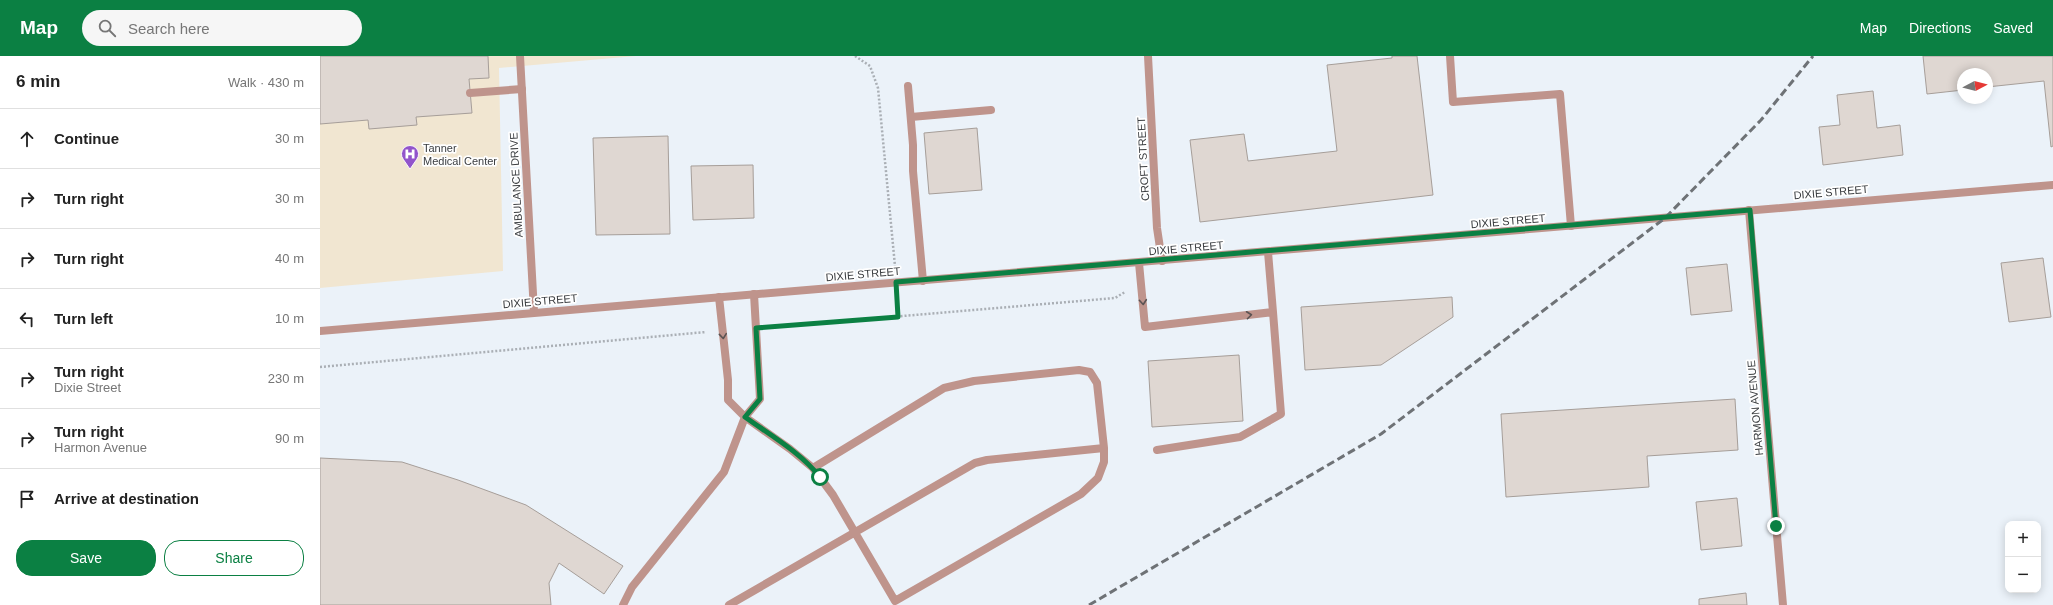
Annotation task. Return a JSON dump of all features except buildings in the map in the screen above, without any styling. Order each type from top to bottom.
[{"type":"street","name":"AMBULANCE DRIVE","points":[[520,56],[534,312]]},
{"type":"street","name":"CROFT STREET","points":[[1148,56],[1157,228],[1162,261]]},
{"type":"street","points":[[1450,56],[1453,102],[1560,94],[1571,226]]},
{"type":"street","points":[[908,86],[913,145],[913,171],[923,281]]},
{"type":"street","points":[[470,93],[522,89]]},
{"type":"street","points":[[911,117],[991,110]]},
{"type":"street","name":"DIXIE STREET","points":[[320,331],[2053,185]]},
{"type":"street","name":"HARMON AVENUE","points":[[1750,210],[1783,605]]},
{"type":"street","points":[[1157,450],[1240,437],[1281,414],[1268,252]]},
{"type":"street","points":[[1140,263],[1145,327],[1273,312]]},
{"type":"street","points":[[622,605],[632,587],[724,472],[745,417],[760,399],[754,294]]},
{"type":"street","points":[[719,297],[728,380],[728,400],[745,417],[790,449],[813,468],[833,495],[856,533],[892,603],[1081,494],[1098,478],[1104,462],[1104,448],[1097,383],[1090,372],[1079,370],[974,381],[944,388],[813,468]]},
{"type":"street","points":[[729,605],[976,463],[988,460],[1104,448]]},
{"type":"path","points":[[855,56],[870,66],[878,88],[898,317]]},
{"type":"path","points":[[756,328],[1115,298],[1126,292]]},
{"type":"path","points":[[320,367],[723,331]]},
{"type":"shaded area","name":"Tanner Medical Center","points":[[320,56],[636,56],[499,68],[503,271],[320,288]]},
{"type":"railway","points":[[1089,605],[1381,434],[1665,218],[1761,120],[1813,56]]},
{"type":"place","name":"Tanner Medical Center","points":[[410,169]]},
{"type":"route","points":[[820,477],[813,468],[790,449],[745,417],[760,399],[756,328],[898,317],[896,282],[923,281],[1750,210],[1776,526]]}]
